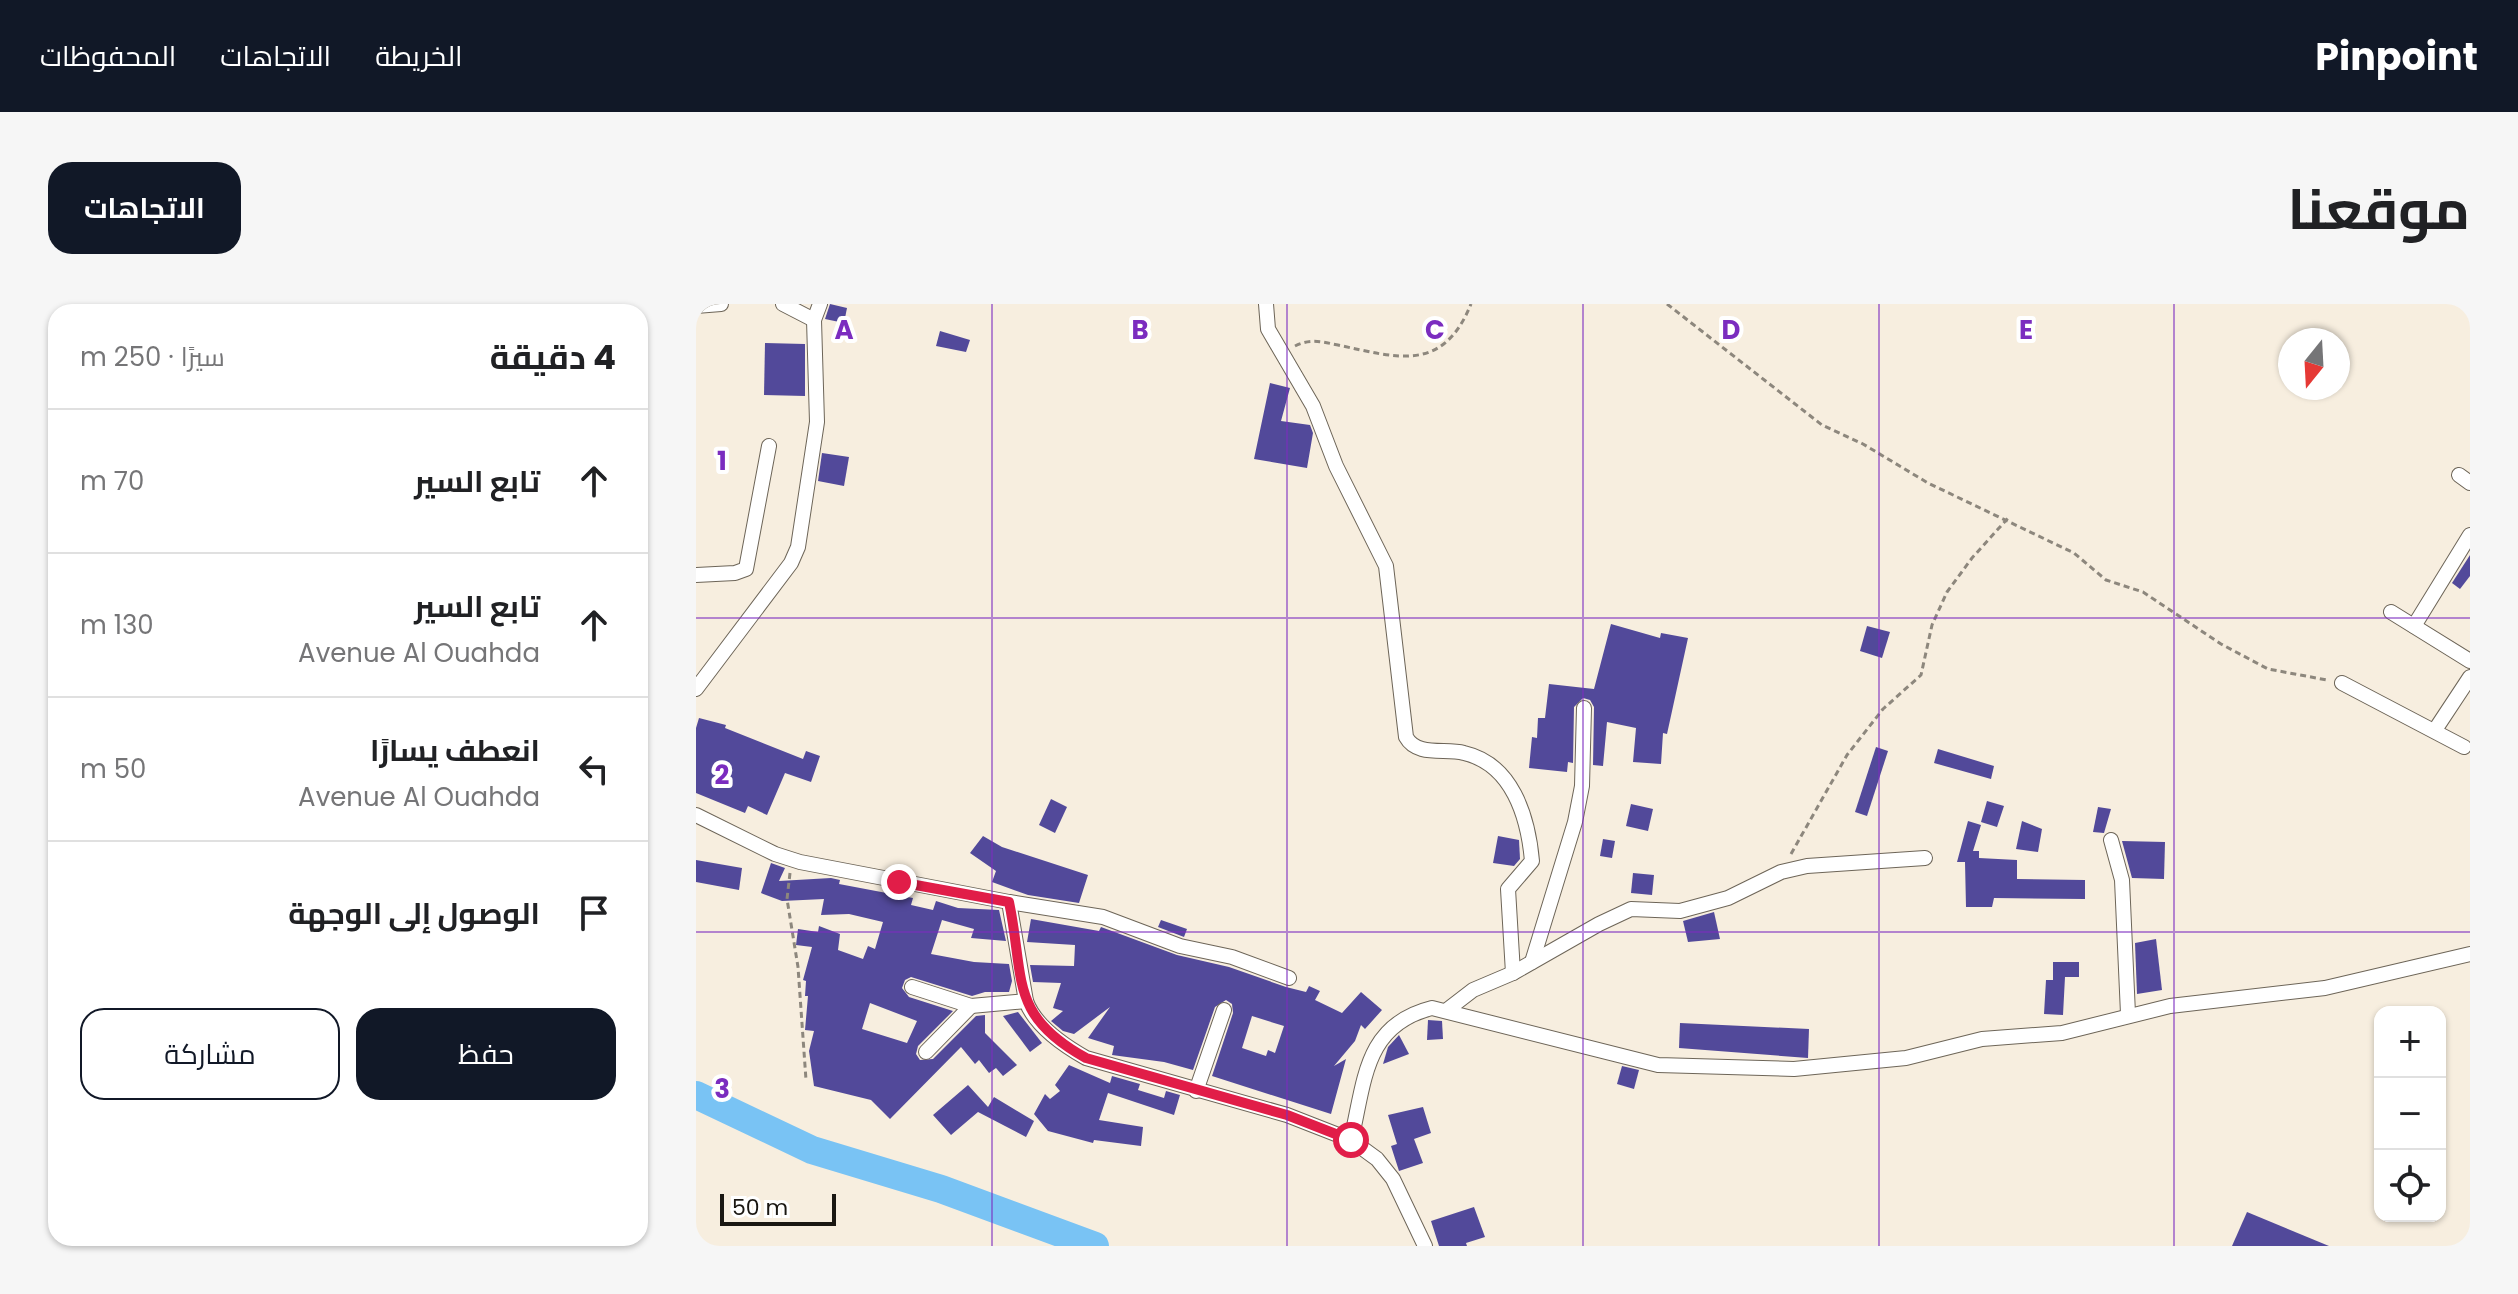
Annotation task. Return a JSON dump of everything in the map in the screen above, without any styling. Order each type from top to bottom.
[{"type":"street","points":[[696,306],[721,304]]},
{"type":"street","points":[[783,304],[814,320]]},
{"type":"street","points":[[696,689],[791,563],[798,547],[817,422],[814,320],[820,304]]},
{"type":"street","points":[[1266,304],[1268,329],[1313,406],[1349,494],[1386,566],[1393,605],[1398,685],[1410,743],[1422,749],[1461,752],[1483,759],[1503,774],[1517,800],[1530,836],[1532,861],[1508,889],[1513,973]]},
{"type":"street","points":[[696,575],[740,573],[746,569],[769,446]]},
{"type":"street","points":[[2414,626],[2470,535]]},
{"type":"street","points":[[2391,612],[2470,661]]},
{"type":"street","points":[[2435,730],[2470,677]]},
{"type":"street","points":[[2342,683],[2464,747]]},
{"type":"street","points":[[1532,962],[1575,822],[1582,786],[1584,708]]},
{"type":"street","points":[[696,815],[794,860],[1123,922],[1180,946],[1256,964],[1289,978]]},
{"type":"street","points":[[2111,840],[2122,880],[2128,1014]]},
{"type":"street","points":[[1447,1010],[1473,990],[1513,973],[1631,909],[1680,911],[1728,898],[1756,881],[1781,872],[1844,862],[1925,858]]},
{"type":"street","points":[[1009,902],[1026,1001],[1031,1014],[1062,1043],[1086,1058],[1287,1115],[1351,1140],[1377,1159],[1393,1179],[1425,1246]]},
{"type":"street","points":[[1351,1140],[1378,1040],[1399,1019],[1432,1008],[1619,1058],[1658,1065],[1752,1069],[1906,1058],[1982,1039],[2062,1033],[2128,1014],[2224,997],[2325,988],[2470,954]]},
{"type":"street","points":[[912,987],[971,1006],[1026,1001]]},
{"type":"street","points":[[926,1052],[971,1006]]},
{"type":"street","points":[[1196,1091],[1224,1010]]},
{"type":"path","points":[[1282,354],[1313,340],[1377,353],[1419,357],[1445,343],[1460,326],[1471,304]]},
{"type":"path","points":[[1667,304],[1802,413],[1928,483],[2008,518],[2074,553],[2106,580],[2152,597],[2221,644],[2268,669],[2342,683]]},
{"type":"path","points":[[1781,872],[1847,755],[1883,709],[1921,675],[1932,625],[1947,592],[2008,518]]},
{"type":"path","points":[[794,860],[787,899],[798,967],[806,1080]]},
{"type":"building","points":[[830,304],[847,308],[844,323],[825,319]]},
{"type":"building","points":[[940,331],[970,340],[966,352],[936,346]]},
{"type":"building","points":[[765,343],[805,344],[805,396],[764,395]]},
{"type":"building","points":[[1270,383],[1290,388],[1281,421],[1310,425],[1313,433],[1307,468],[1254,459]]},
{"type":"building","points":[[822,453],[849,457],[844,486],[818,481]]},
{"type":"building","points":[[2470,555],[2470,576],[2460,589],[2452,583]]},
{"type":"building","points":[[1611,624],[1660,638],[1661,633],[1688,638],[1667,734],[1663,733],[1661,764],[1633,762],[1636,728],[1607,722],[1603,766],[1593,765],[1594,707],[1590,700],[1583,698],[1574,707],[1573,763],[1568,762],[1567,772],[1529,768],[1532,737],[1537,738],[1538,718],[1545,718],[1549,684],[1594,689]]},
{"type":"building","points":[[1867,626],[1890,632],[1882,658],[1860,651]]},
{"type":"building","points":[[699,718],[726,725],[725,728],[803,759],[806,751],[820,756],[811,782],[785,773],[767,815],[748,806],[745,813],[696,793],[696,728]]},
{"type":"building","points":[[1876,747],[1888,751],[1867,816],[1855,812]]},
{"type":"building","points":[[1938,749],[1994,766],[1991,779],[1934,763]]},
{"type":"building","points":[[1051,799],[1067,807],[1055,833],[1039,825]]},
{"type":"building","points":[[1987,801],[2004,806],[1997,827],[1981,822]]},
{"type":"building","points":[[1631,804],[1653,809],[1648,831],[1626,826]]},
{"type":"building","points":[[2098,807],[2111,809],[2104,833],[2093,832]]},
{"type":"building","points":[[1968,821],[1981,825],[1973,851],[1979,851],[1979,858],[2017,860],[2017,879],[2085,880],[2085,899],[1994,898],[1992,907],[1966,907],[1965,862],[1957,862]]},
{"type":"building","points":[[2022,821],[2042,829],[2038,852],[2016,849]]},
{"type":"building","points":[[983,836],[1002,847],[1088,875],[1079,903],[1028,895],[992,882],[996,871],[970,853]]},
{"type":"building","points":[[1498,836],[1519,840],[1520,859],[1514,866],[1493,863]]},
{"type":"building","points":[[1603,839],[1615,841],[1612,858],[1600,856]]},
{"type":"building","points":[[2122,841],[2165,842],[2164,879],[2132,878]]},
{"type":"building","points":[[696,860],[742,868],[739,890],[696,882]]},
{"type":"building","points":[[771,863],[785,868],[779,881],[831,878],[840,880],[839,884],[913,898],[911,905],[933,910],[936,901],[958,908],[999,910],[1006,941],[971,938],[974,929],[942,920],[931,954],[974,962],[1009,964],[1012,981],[1009,992],[985,992],[972,996],[911,977],[905,980],[902,988],[909,997],[953,1011],[918,1046],[916,1054],[920,1060],[933,1059],[976,1016],[985,1015],[985,1033],[1017,1065],[1003,1076],[996,1068],[989,1073],[979,1060],[975,1064],[961,1047],[890,1119],[871,1100],[814,1086],[809,1051],[814,1031],[805,1030],[808,996],[805,996],[806,981],[803,980],[812,947],[796,945],[798,929],[818,932],[819,926],[840,934],[838,950],[863,959],[868,946],[875,949],[883,922],[849,914],[821,915],[824,899],[782,901],[761,893]],"holes":[[[870,1003],[917,1021],[907,1043],[862,1029]]]},
{"type":"building","points":[[1633,873],[1654,875],[1652,895],[1631,893]]},
{"type":"building","points":[[1714,912],[1720,939],[1688,942],[1683,921]]},
{"type":"building","points":[[1031,919],[1099,931],[1101,927],[1177,955],[1229,967],[1286,987],[1306,992],[1309,986],[1320,991],[1315,1000],[1342,1013],[1361,992],[1382,1010],[1365,1029],[1361,1025],[1355,1041],[1334,1066],[1346,1059],[1331,1114],[1212,1076],[1233,1013],[1232,1004],[1226,1000],[1215,1007],[1193,1070],[1164,1062],[1112,1055],[1114,1046],[1088,1038],[1110,1007],[1074,1034],[1063,1031],[1051,1021],[1063,1011],[1053,1008],[1061,983],[1033,982],[1030,965],[1074,966],[1075,945],[1027,942]],"holes":[[[1252,1016],[1284,1026],[1275,1053],[1268,1050],[1266,1056],[1242,1048]]]},
{"type":"building","points":[[1161,920],[1187,929],[1184,937],[1158,927]]},
{"type":"building","points":[[2156,939],[2162,990],[2137,994],[2135,943]]},
{"type":"building","points":[[2053,962],[2079,962],[2079,977],[2065,977],[2063,1015],[2044,1014],[2046,980],[2053,980]]},
{"type":"building","points":[[1018,1012],[1042,1043],[1030,1052],[1003,1016]]},
{"type":"building","points":[[1428,1020],[1442,1021],[1443,1039],[1427,1040]]},
{"type":"building","points":[[1680,1023],[1809,1029],[1808,1058],[1679,1048]]},
{"type":"building","points":[[1399,1035],[1409,1054],[1383,1064],[1388,1047]]},
{"type":"building","points":[[1069,1065],[1110,1083],[1112,1076],[1140,1084],[1138,1090],[1164,1098],[1166,1091],[1180,1095],[1174,1115],[1108,1093],[1099,1120],[1143,1127],[1141,1146],[1094,1140],[1093,1143],[1048,1131],[1034,1114],[1045,1094],[1050,1099],[1060,1091],[1055,1085]]},
{"type":"building","points":[[1622,1066],[1639,1070],[1634,1089],[1617,1084]]},
{"type":"building","points":[[968,1085],[988,1107],[994,1097],[1034,1121],[1026,1137],[978,1112],[951,1135],[933,1115]]},
{"type":"building","points":[[1423,1107],[1431,1133],[1414,1139],[1423,1163],[1399,1171],[1391,1146],[1397,1144],[1388,1115]]},
{"type":"building","points":[[1474,1207],[1485,1237],[1466,1243],[1467,1246],[1439,1246],[1431,1221]]},
{"type":"building","points":[[2247,1212],[2329,1246],[2232,1246]]},
{"type":"waterway","points":[[696,1095],[812,1150],[941,1189],[1095,1246]]},
{"type":"route","points":[[899,882],[930,885],[1009,902],[1022,991],[1031,1014],[1073,1051],[1086,1058],[1196,1091],[1287,1115],[1351,1140]]}]
